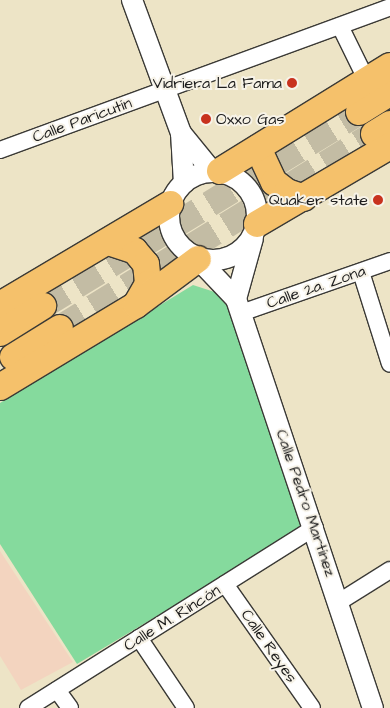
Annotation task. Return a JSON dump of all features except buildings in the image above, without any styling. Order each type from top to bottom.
[{"type":"highway","points":[[216,171],[258,148],[390,66]]},
{"type":"highway","points":[[359,112],[390,93]]},
{"type":"highway","points":[[256,229],[304,198],[385,135]]},
{"type":"highway","points":[[258,148],[274,182],[287,192],[304,198]]},
{"type":"highway","points":[[0,305],[170,204]]},
{"type":"highway","points":[[108,242],[136,251],[146,264],[148,284],[136,304]]},
{"type":"highway","points":[[0,387],[136,304],[198,259]]},
{"type":"highway","points":[[0,333],[44,306]]},
{"type":"highway","points":[[0,366],[60,328]]},
{"type":"street","points":[[132,0],[163,91],[181,133],[216,171]]},
{"type":"street","name":"Calle Paricutín","points":[[0,150],[340,26],[384,6]]},
{"type":"street","points":[[340,26],[367,80]]},
{"type":"street","points":[[181,133],[184,182]]},
{"type":"street","points":[[238,306],[256,229],[258,212],[248,187],[236,177],[216,171],[197,174],[184,182],[170,204],[170,223],[176,240],[198,259],[230,257],[242,250],[256,229]]},
{"type":"street","name":"Calle Pedro Martínez","points":[[198,259],[238,306],[315,527],[373,708]]},
{"type":"street","name":"Calle 2a. Zona","points":[[238,306],[361,272],[390,262]]},
{"type":"street","points":[[361,272],[390,364]]},
{"type":"street","name":"Calle M. Rincón","points":[[28,708],[315,527]]},
{"type":"street","points":[[339,602],[390,570]]},
{"type":"street","name":"Calle Reyes","points":[[225,584],[312,708]]},
{"type":"street","points":[[139,638],[186,708]]},
{"type":"street","points":[[57,690],[70,708]]},
{"type":"shaded area","points":[[0,551],[73,662],[21,690],[0,656]]},
{"type":"green space","points":[[193,285],[227,296],[302,529],[77,664],[0,544],[0,403]]},
{"type":"tunnel","points":[[43,306],[359,112]]},
{"type":"tunnel","points":[[60,328],[374,134]]},
{"type":"place","name":"Vidriera La Fama","points":[[292,83]]},
{"type":"place","name":"Oxxo Gas","points":[[206,119]]},
{"type":"place","name":"Quaker state","points":[[378,200]]}]
